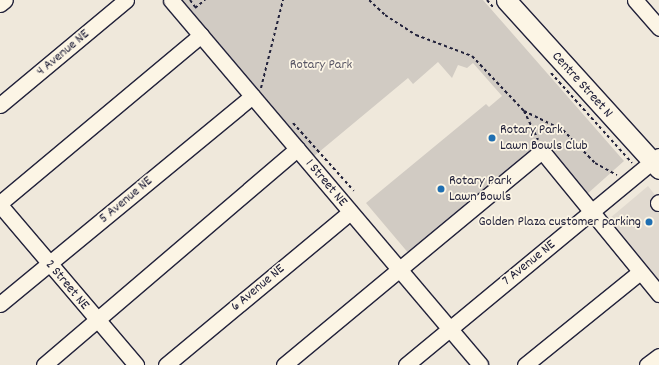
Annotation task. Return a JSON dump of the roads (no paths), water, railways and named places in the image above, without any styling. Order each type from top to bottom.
[{"type":"main road","name":"Centre Street N","points":[[500,4],[657,162]]},
{"type":"street","points":[[0,4],[5,0]]},
{"type":"street","name":"4 Avenue NE","points":[[0,105],[126,0]]},
{"type":"street","name":"1 Street NE","points":[[171,0],[201,35],[257,92],[297,149],[480,365]]},
{"type":"street","points":[[635,0],[659,28]]},
{"type":"street","points":[[0,204],[201,35]]},
{"type":"street","name":"5 Avenue NE","points":[[0,304],[257,92]]},
{"type":"street","points":[[44,365],[297,149]]},
{"type":"street","points":[[284,365],[542,151],[659,294]]},
{"type":"street","name":"7 Avenue NE","points":[[406,365],[592,212],[657,162]]},
{"type":"street","name":"2 Street NE","points":[[0,204],[49,264],[136,365]]},
{"type":"street","name":"6 Avenue NE","points":[[166,365],[350,212]]},
{"type":"street","points":[[525,365],[640,272]]},
{"type":"street","points":[[648,365],[659,356]]},
{"type":"place","name":"Rotary Park Lawn Bowls Club","points":[[492,138]]},
{"type":"place","name":"Rotary Park Lawn Bowls","points":[[441,189]]},
{"type":"place","name":"Golden Plaza customer parking","points":[[649,222]]},
{"type":"park label","name":"Rotary Park","points":[[321,65]]}]
